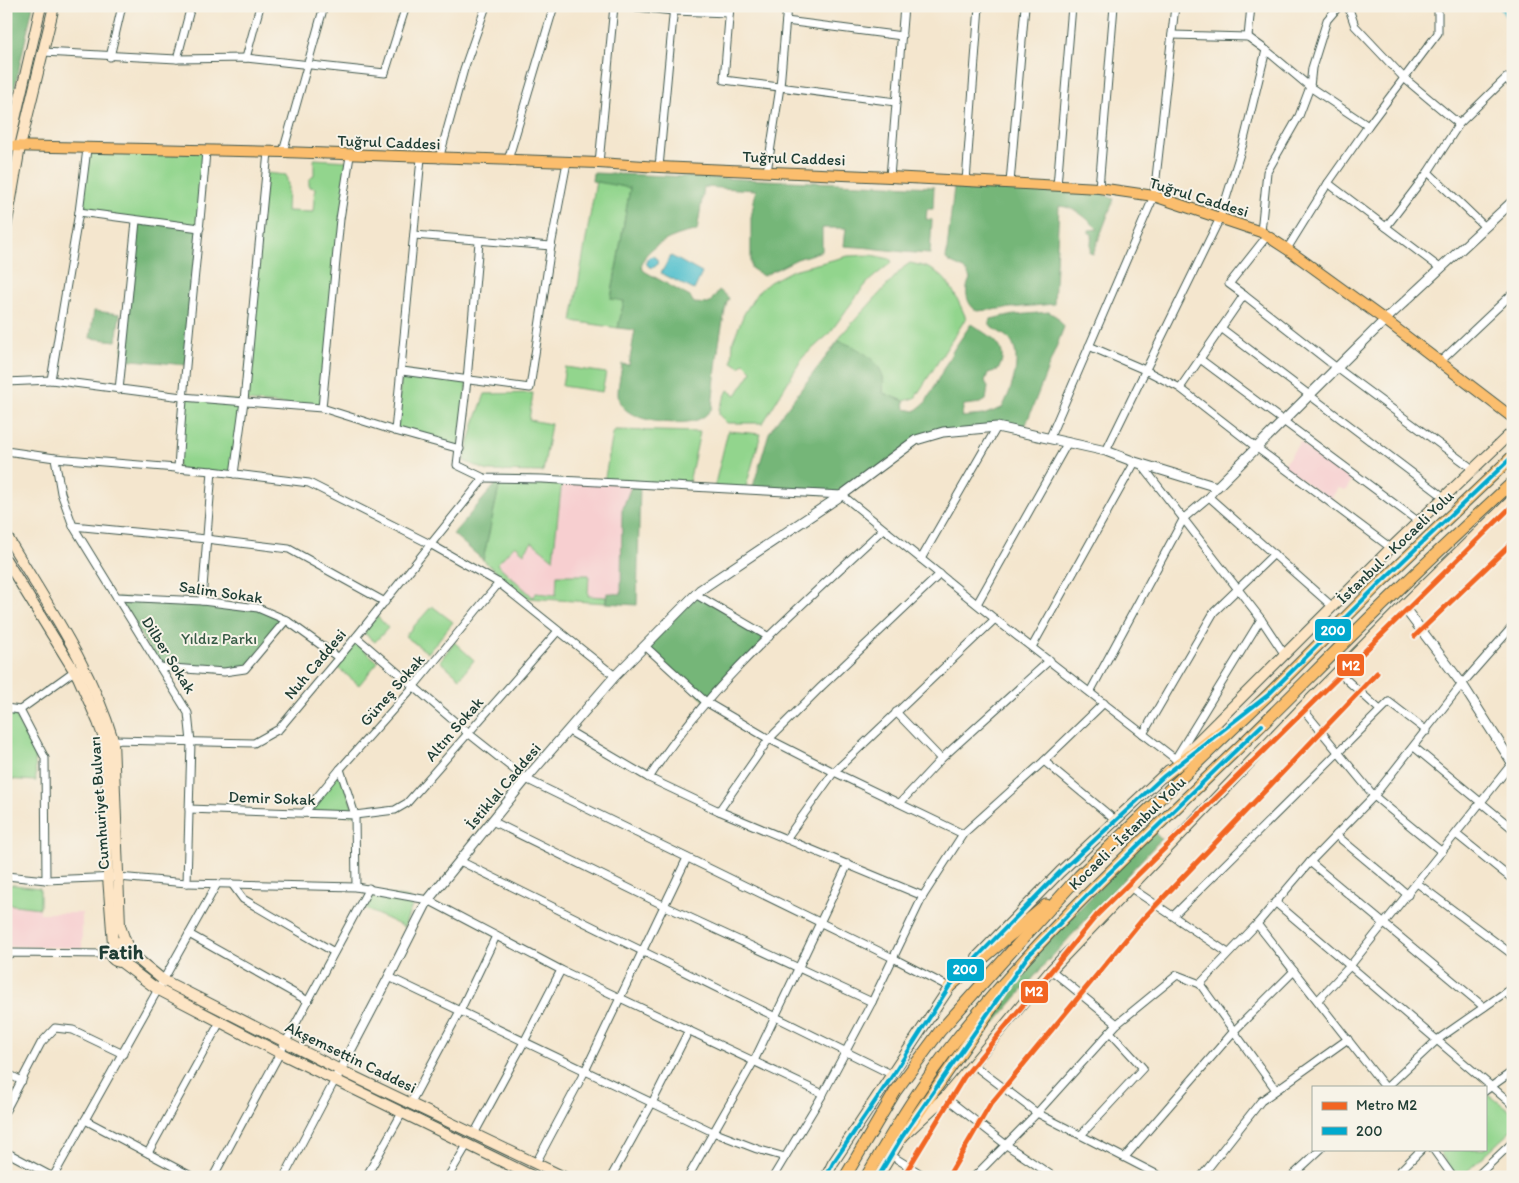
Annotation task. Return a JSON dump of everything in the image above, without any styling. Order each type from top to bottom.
[{"type":"highway","name":"İstanbul - Kocaeli Yolu","points":[[845,1177],[895,1092],[940,1030],[1080,876],[1513,456]]},
{"type":"highway","name":"Kocaeli - İstanbul Yolu","points":[[866,1177],[910,1102],[955,1042],[1027,958],[1099,883],[1391,597],[1513,482]]},
{"type":"highway","points":[[1164,776],[1268,695]]},
{"type":"highway","points":[[949,987],[1080,876]]},
{"type":"highway","points":[[902,1137],[1027,958]]},
{"type":"main road","points":[[6,159],[7,146],[41,6]]},
{"type":"main road","points":[[6,228],[20,147],[54,6]]},
{"type":"main road","name":"Tuğrul Caddesi","points":[[7,146],[283,152],[350,156],[599,163],[658,168],[890,177],[1099,188],[1154,196],[1264,234],[1385,320],[1513,418]]},
{"type":"main road","points":[[826,1177],[833,1163],[893,1075],[949,987],[1060,872],[1164,776],[1176,760],[1285,656],[1391,548],[1512,432]]},
{"type":"main road","points":[[878,1177],[902,1137],[945,1097],[1051,970],[1302,708],[1513,498]]},
{"type":"main road","name":"Cumhuriyet Bulvarı","points":[[6,535],[78,668],[98,722],[109,742],[113,877],[111,949]]},
{"type":"main road","name":"Cumhuriyet Bulvarı","points":[[6,560],[78,668]]},
{"type":"main road","name":"Cumhuriyet Bulvarı","points":[[113,877],[120,926],[128,948]]},
{"type":"main road","points":[[119,942],[128,948],[128,959],[122,963],[112,960],[111,949],[119,942]]},
{"type":"main road","name":"Akşemsettin Caddesi","points":[[128,948],[164,980],[286,1042],[402,1113],[532,1176]]},
{"type":"main road","name":"Akşemsettin Caddesi","points":[[122,963],[157,989],[280,1053],[410,1104],[564,1177]]},
{"type":"street","points":[[110,57],[122,6]]},
{"type":"street","points":[[177,59],[191,6]]},
{"type":"street","points":[[246,58],[260,6]]},
{"type":"street","points":[[283,152],[324,6]]},
{"type":"street","points":[[44,52],[110,57],[177,59],[246,58],[385,72],[406,6]]},
{"type":"street","points":[[439,159],[464,69],[486,6]]},
{"type":"street","points":[[508,160],[554,6]]},
{"type":"street","points":[[599,163],[614,6]]},
{"type":"street","points":[[627,6],[730,9],[724,80],[896,102]]},
{"type":"street","points":[[767,172],[780,87],[787,6]]},
{"type":"street","points":[[890,177],[904,6]]},
{"type":"street","points":[[966,181],[979,6]]},
{"type":"street","points":[[1010,183],[1025,6]]},
{"type":"street","points":[[1057,186],[1072,6]]},
{"type":"street","points":[[1099,188],[1114,6]]},
{"type":"street","points":[[1050,438],[1154,196],[1175,6]]},
{"type":"street","points":[[1248,37],[1251,6]]},
{"type":"street","points":[[1339,6],[1327,20],[1312,68],[1310,86],[1298,116],[1267,172],[1264,234],[1229,284],[1337,368],[1473,469]]},
{"type":"street","points":[[1348,6],[1355,26],[1404,78],[1459,124]]},
{"type":"street","points":[[1287,249],[1328,183],[1438,33],[1438,6]]},
{"type":"street","points":[[658,168],[674,8]]},
{"type":"street","points":[[786,21],[902,36]]},
{"type":"street","points":[[1172,35],[1248,37],[1310,86],[1368,126]]},
{"type":"street","points":[[1106,451],[1220,218],[1244,144],[1266,50]]},
{"type":"street","points":[[1386,227],[1428,172],[1459,124],[1506,78],[1513,86]]},
{"type":"street","points":[[52,380],[79,212],[87,148]]},
{"type":"street","points":[[178,469],[182,397],[200,228],[206,151]]},
{"type":"street","points":[[234,474],[244,401],[268,152]]},
{"type":"street","points":[[322,408],[340,219],[350,156]]},
{"type":"street","points":[[395,431],[421,158]]},
{"type":"street","points":[[402,371],[530,388],[551,246],[567,162]]},
{"type":"street","points":[[1428,172],[1484,226]]},
{"type":"street","points":[[1328,183],[1440,268]]},
{"type":"street","points":[[1090,692],[1184,518],[1209,497],[1385,320],[1513,200]]},
{"type":"street","points":[[79,212],[200,228]]},
{"type":"street","points":[[118,390],[136,221]]},
{"type":"street","points":[[414,235],[479,242],[551,246]]},
{"type":"street","points":[[479,242],[467,380],[457,465],[484,478],[542,479],[842,496],[995,619],[1176,760],[1261,619]]},
{"type":"street","points":[[1441,362],[1513,293]]},
{"type":"street","points":[[1180,388],[1244,295]]},
{"type":"street","points":[[1221,328],[1444,497]]},
{"type":"street","points":[[1089,346],[1145,370],[1180,388],[1256,448],[1391,548]]},
{"type":"street","points":[[1200,360],[1419,522]]},
{"type":"street","points":[[6,382],[52,380],[182,397],[322,408],[460,449]]},
{"type":"street","points":[[921,559],[997,427]]},
{"type":"street","name":"İstiklal Caddesi","points":[[284,1177],[428,900],[526,779],[615,676],[700,590],[842,496],[916,440],[943,432],[997,427],[1106,451],[1138,463],[1217,487]]},
{"type":"street","points":[[977,604],[1068,442]]},
{"type":"street","points":[[6,451],[56,458],[212,471],[309,483],[430,544],[499,583],[557,632],[615,676]]},
{"type":"street","name":"Dilber Sokak","points":[[56,458],[61,494],[73,526],[188,712],[191,742],[186,883]]},
{"type":"street","points":[[1032,647],[1138,463],[1184,518],[1261,619],[1285,656]]},
{"type":"street","points":[[202,601],[212,471]]},
{"type":"street","name":"Nuh Caddesi","points":[[109,742],[254,742],[279,729],[385,602],[484,478]]},
{"type":"street","points":[[1209,497],[1333,607]]},
{"type":"street","points":[[73,526],[289,549],[385,602]]},
{"type":"street","points":[[649,778],[669,746],[706,702],[769,637],[883,529]]},
{"type":"street","points":[[1143,734],[1214,612],[1274,554]]},
{"type":"street","points":[[719,811],[769,739],[940,574]]},
{"type":"street","name":"Güneş Sokak","points":[[304,813],[340,769],[414,686],[499,583]]},
{"type":"street","points":[[695,594],[769,637]]},
{"type":"street","name":"Salim Sokak","points":[[117,597],[202,601],[258,608],[286,620],[339,658]]},
{"type":"street","points":[[1318,1000],[1350,966],[1418,883],[1512,763],[1462,684],[1403,606]]},
{"type":"street","points":[[786,839],[834,772],[995,619]]},
{"type":"street","points":[[160,667],[224,672],[244,669],[286,620]]},
{"type":"street","points":[[1200,984],[1257,924],[1310,862],[1374,796],[1462,684],[1513,626]]},
{"type":"street","name":"Altın Sokak","points":[[355,815],[395,810],[407,804],[557,632]]},
{"type":"street","points":[[356,637],[468,733],[526,779],[949,987]]},
{"type":"street","points":[[645,646],[706,702],[769,739],[963,834]]},
{"type":"street","points":[[900,803],[941,760],[1050,660]]},
{"type":"street","points":[[6,708],[20,710],[78,668]]},
{"type":"street","points":[[1338,672],[1380,710]]},
{"type":"street","points":[[1174,915],[1389,702],[1426,731]]},
{"type":"street","points":[[773,1177],[824,1094],[872,1002],[923,896],[963,834],[1044,761],[1104,703]]},
{"type":"street","points":[[1302,708],[1374,796],[1442,852]]},
{"type":"street","points":[[20,710],[45,758],[46,880]]},
{"type":"street","points":[[896,712],[941,760]]},
{"type":"street","points":[[569,731],[649,778],[719,811],[923,896]]},
{"type":"street","points":[[1414,747],[1513,829]]},
{"type":"street","points":[[1044,761],[1115,820]]},
{"type":"street","points":[[340,769],[355,815],[356,887]]},
{"type":"street","name":"Demir Sokak","points":[[189,809],[355,815]]},
{"type":"street","points":[[492,821],[665,906],[872,1002]]},
{"type":"street","points":[[1456,834],[1513,880]]},
{"type":"street","points":[[1336,835],[1408,895]]},
{"type":"street","points":[[536,1163],[586,1071],[687,858]]},
{"type":"street","points":[[460,861],[893,1075]]},
{"type":"street","points":[[1310,862],[1484,1007]]},
{"type":"street","points":[[688,1177],[754,1062],[848,864]]},
{"type":"street","points":[[6,876],[46,880],[113,877],[186,883],[356,887],[428,900],[561,970],[824,1094]]},
{"type":"street","points":[[1418,883],[1513,954]]},
{"type":"street","points":[[6,1152],[53,1177],[217,884]]},
{"type":"street","points":[[232,884],[243,899],[334,952]]},
{"type":"street","points":[[213,1177],[369,888]]},
{"type":"street","points":[[1131,888],[1174,915],[1228,953]]},
{"type":"street","points":[[1275,902],[1437,1040],[1485,1086]]},
{"type":"street","points":[[1257,924],[1385,1086]]},
{"type":"street","points":[[189,934],[308,1001]]},
{"type":"street","points":[[410,1104],[460,1011],[496,936]]},
{"type":"street","points":[[6,958],[9,953],[111,949]]},
{"type":"street","points":[[474,1134],[561,970]]},
{"type":"street","points":[[1051,970],[1117,1024]]},
{"type":"street","points":[[1125,1157],[1234,1031],[1294,971]]},
{"type":"street","points":[[974,1177],[1037,1114],[1117,1024],[1177,975],[1200,984],[1276,1090]]},
{"type":"street","points":[[389,977],[713,1132],[785,1158]]},
{"type":"street","points":[[1387,1086],[1437,1040],[1510,989],[1513,1000]]},
{"type":"street","points":[[148,1153],[220,1022]]},
{"type":"street","points":[[6,1110],[41,1043],[55,1028],[73,1030],[123,1054]]},
{"type":"street","points":[[612,1177],[689,1030]]},
{"type":"street","points":[[1081,1135],[1143,1068],[1110,1032]]},
{"type":"street","points":[[1201,1177],[1261,1101],[1348,1039]]},
{"type":"street","points":[[972,1064],[1037,1114],[1162,1177]]},
{"type":"street","points":[[1513,1071],[1488,1089],[1513,1105]]},
{"type":"street","points":[[6,1073],[22,1081]]},
{"type":"street","points":[[945,1097],[1005,1144],[1054,1177]]},
{"type":"street","points":[[366,1177],[402,1113]]},
{"type":"street","points":[[85,1120],[193,1177]]},
{"type":"street","points":[[1476,1177],[1513,1142]]},
{"type":"street","points":[[448,1177],[467,1145]]},
{"type":"street","points":[[1291,1177],[1319,1150]]},
{"type":"street","points":[[1394,1177],[1421,1150]]},
{"type":"street","points":[[1435,1150],[1453,1177]]},
{"type":"street","points":[[892,1156],[926,1177]]},
{"type":"shaded area","points":[[1300,442],[1352,480],[1346,490],[1338,488],[1330,500],[1283,466]]},
{"type":"shaded area","points":[[501,478],[640,484],[637,605],[527,598],[483,560]]},
{"type":"shaded area","points":[[6,884],[40,888],[40,913],[82,913],[82,948],[11,946],[6,949]]},
{"type":"green space","points":[[6,6],[33,6],[6,126]]},
{"type":"green space","points":[[87,149],[206,151],[200,228],[79,212]]},
{"type":"green space","points":[[314,159],[349,161],[322,408],[244,401],[234,474],[178,469],[182,397],[243,401],[266,173],[286,175],[288,185],[287,211],[313,212],[315,188],[309,187],[309,180],[314,175]]},
{"type":"green space","points":[[593,173],[934,187],[933,209],[927,209],[926,219],[932,220],[930,254],[844,246],[846,228],[822,228],[822,251],[797,259],[763,276],[751,268],[751,218],[756,190],[704,187],[697,231],[684,233],[656,246],[645,256],[641,266],[644,271],[690,297],[694,303],[709,304],[719,290],[729,298],[725,309],[719,343],[712,408],[701,418],[689,422],[667,423],[644,419],[626,410],[620,403],[618,389],[622,364],[629,365],[635,330],[618,328],[624,301],[611,299],[630,188],[592,181]]},
{"type":"green space","points":[[596,181],[630,188],[611,298],[624,301],[618,328],[572,321]]},
{"type":"green space","points":[[954,187],[1100,193],[1114,199],[1093,254],[1090,253],[1092,233],[1089,233],[1089,230],[1098,229],[1071,208],[1059,206],[1054,304],[977,311],[968,301],[967,288],[970,279],[968,274],[963,268],[946,259]]},
{"type":"green space","points":[[136,221],[200,228],[186,365],[122,359]]},
{"type":"green space","points":[[871,255],[890,259],[892,262],[870,280],[829,334],[803,357],[763,423],[727,423],[719,415],[719,409],[728,390],[736,395],[752,371],[744,363],[740,367],[732,362],[733,341],[744,314],[757,293],[770,282],[793,270],[848,256]]},
{"type":"green space","points":[[910,263],[924,266],[941,276],[954,293],[966,318],[915,398],[904,401],[883,393],[883,376],[838,341],[843,333],[904,267]]},
{"type":"green space","points":[[94,311],[120,314],[116,341],[90,338]]},
{"type":"green space","points":[[1049,312],[1057,317],[1064,327],[1023,432],[997,427],[916,440],[842,495],[752,490],[769,433],[838,341],[858,349],[877,364],[883,377],[883,393],[904,401],[905,409],[915,411],[926,402],[954,349],[971,324],[991,337],[1000,348],[1002,354],[1002,361],[998,370],[988,373],[985,381],[988,387],[986,400],[981,403],[964,405],[961,417],[983,415],[1002,408],[1012,384],[1016,365],[1014,347],[1008,338],[991,326],[989,323],[991,319]]},
{"type":"green space","points":[[565,367],[606,373],[602,392],[562,386]]},
{"type":"green space","points":[[402,371],[467,380],[460,449],[395,431]]},
{"type":"green space","points":[[533,393],[529,420],[551,424],[543,472],[488,471],[464,461],[485,394]]},
{"type":"green space","points":[[615,430],[700,432],[688,487],[604,482]]},
{"type":"green space","points":[[728,431],[761,434],[745,490],[714,488]]},
{"type":"green space","points":[[501,478],[562,480],[553,559],[532,542],[524,553],[515,545],[497,564],[533,597],[536,593],[556,595],[557,575],[589,575],[588,596],[606,597],[606,603],[527,598],[483,560]]},
{"type":"green space","points":[[501,478],[483,560],[453,534]]},
{"type":"green space","points":[[632,484],[640,484],[637,605],[606,603],[607,593],[621,594],[622,510]]},
{"type":"green space","points":[[695,594],[769,637],[706,702],[645,646]]},
{"type":"green space","name":"Yıldız Parkı","points":[[117,597],[258,608],[286,620],[245,669],[224,672],[160,667]]},
{"type":"green space","points":[[432,606],[453,622],[428,653],[405,636]]},
{"type":"green space","points":[[377,616],[388,628],[375,642],[364,633]]},
{"type":"green space","points":[[454,642],[474,660],[460,678],[440,661]]},
{"type":"green space","points":[[356,643],[378,662],[359,685],[337,667]]},
{"type":"green space","points":[[6,712],[14,713],[35,755],[36,781],[6,779]]},
{"type":"green space","points":[[340,769],[355,815],[304,813]]},
{"type":"green space","points":[[1154,832],[1161,839],[1045,964],[976,1045],[1031,959]]},
{"type":"green space","points":[[6,884],[40,888],[40,908],[6,904]]},
{"type":"green space","points":[[371,891],[409,898],[412,906],[404,927],[364,908]]},
{"type":"green space","points":[[1488,1094],[1513,1113],[1513,1129],[1463,1175],[1456,1175],[1438,1150],[1486,1150],[1486,1096]]},
{"type":"water","points":[[671,256],[702,273],[694,290],[661,273]]},
{"type":"water","points":[[650,257],[654,257],[657,262],[656,266],[650,267],[647,264],[647,260]]},
{"type":"waterway","points":[[1507,6],[1513,15]]},
{"type":"metro line","name":"M2","points":[[903,1177],[964,1077],[1097,915],[1513,505]]},
{"type":"metro line","name":"M2","points":[[1415,636],[1513,542]]},
{"type":"metro line","name":"M2","points":[[948,1177],[990,1105],[1142,920],[1377,673]]},
{"type":"transit line","name":"200","points":[[826,1177],[833,1163],[893,1075],[949,987],[982,952],[1060,872],[1164,776],[1268,695],[1381,582],[1513,456]]},
{"type":"transit line","name":"200","points":[[878,1177],[902,1137],[1027,957],[1099,883],[1262,725]]},
{"type":"district","name":"Fatih","points":[[121,951]]}]
